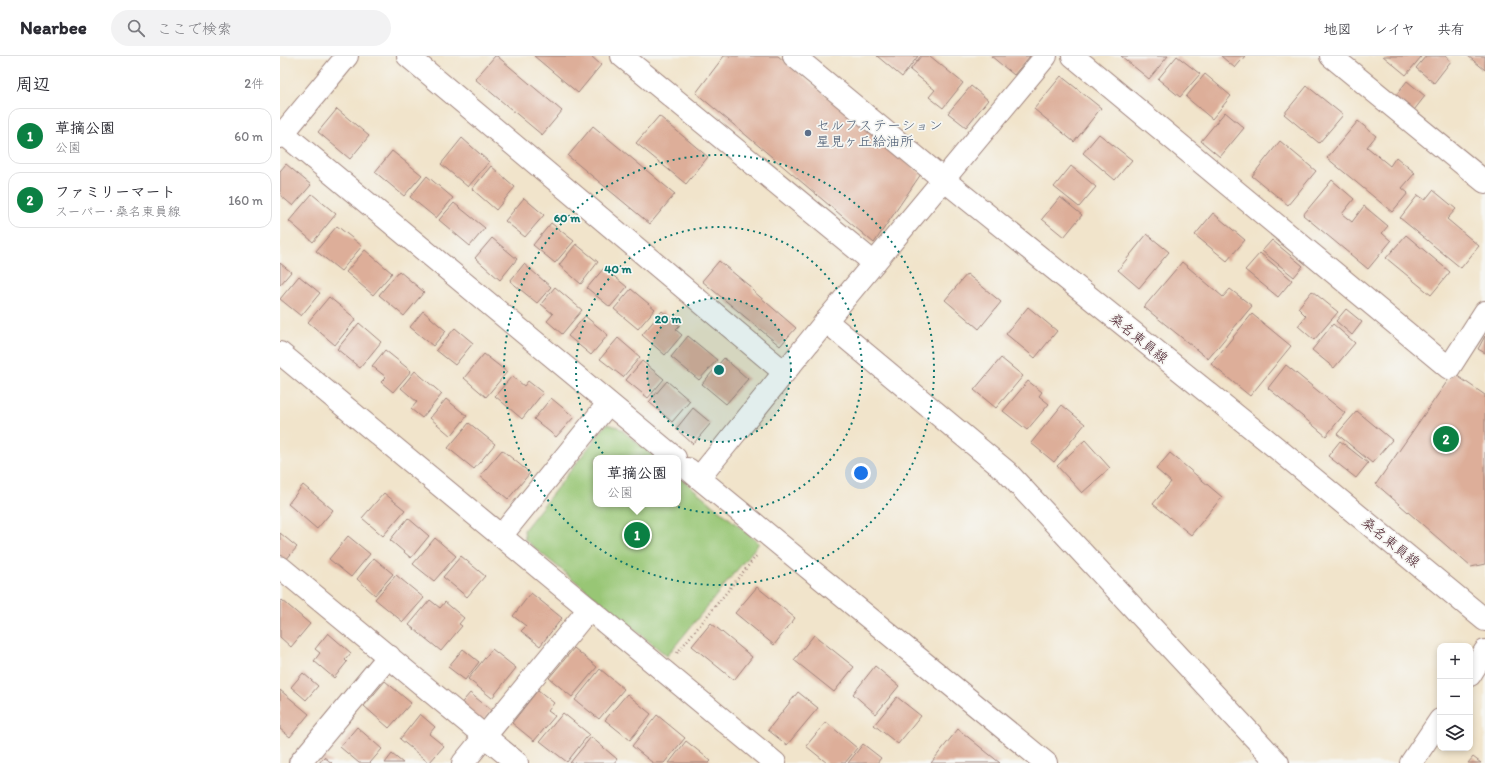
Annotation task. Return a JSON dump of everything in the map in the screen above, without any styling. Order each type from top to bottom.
[{"type":"street","points":[[347,56],[282,135],[671,455]]},
{"type":"street","points":[[408,56],[784,372]]},
{"type":"street","points":[[622,56],[874,263]]},
{"type":"street","name":"桑名東員線","points":[[794,56],[944,180],[1274,446],[1485,620]]},
{"type":"street","points":[[699,478],[784,372],[1046,56]]},
{"type":"street","points":[[1073,56],[1449,368],[1485,312]]},
{"type":"street","points":[[1331,56],[1485,182]]},
{"type":"street","points":[[826,321],[1007,472],[1278,763]]},
{"type":"street","points":[[280,353],[775,763]]},
{"type":"street","points":[[501,536],[608,404]]},
{"type":"street","points":[[681,463],[1046,763]]},
{"type":"street","points":[[280,567],[517,763]]},
{"type":"street","points":[[463,763],[589,609]]},
{"type":"street","points":[[1473,670],[1485,651]]},
{"type":"street","points":[[300,763],[389,656]]},
{"type":"street","points":[[1412,763],[1437,725]]},
{"type":"path","points":[[662,670],[772,537]]},
{"type":"green space","points":[[607,424],[618,427],[652,455],[593,455],[593,507],[681,507],[681,478],[759,543],[667,656],[525,540],[524,530]]},
{"type":"building","points":[[495,56],[497,56],[562,111],[542,135],[475,79]]},
{"type":"building","points":[[534,56],[591,56],[601,65],[578,93]]},
{"type":"building","name":"セルフステーション 星見ヶ丘給油所","points":[[724,56],[778,56],[921,174],[874,243],[696,93]]},
{"type":"building","points":[[877,56],[918,56],[902,77]]},
{"type":"building","points":[[921,56],[930,56],[963,83],[943,108],[929,97],[935,90],[910,70]]},
{"type":"building","points":[[991,56],[1030,56],[1014,75]]},
{"type":"building","points":[[1121,56],[1168,56],[1149,79]]},
{"type":"building","points":[[1177,56],[1200,74],[1180,97],[1158,79]]},
{"type":"building","points":[[1221,56],[1245,56],[1235,68]]},
{"type":"building","points":[[1383,56],[1419,56],[1421,57],[1406,75]]},
{"type":"building","points":[[1426,56],[1445,56],[1451,61],[1434,83],[1416,68]]},
{"type":"building","points":[[1468,56],[1485,56],[1485,70]]},
{"type":"building","points":[[1205,74],[1231,96],[1212,119],[1186,97]]},
{"type":"building","points":[[1061,76],[1101,108],[1074,142],[1034,109]]},
{"type":"building","points":[[1407,81],[1425,96],[1411,114],[1393,99]]},
{"type":"building","points":[[971,86],[988,100],[966,127],[948,113]]},
{"type":"building","points":[[1307,86],[1343,115],[1319,143],[1284,114]]},
{"type":"building","points":[[337,109],[369,136],[350,159],[318,132]]},
{"type":"building","points":[[1225,112],[1244,128],[1220,157],[1201,141]]},
{"type":"building","points":[[659,116],[708,157],[686,184],[636,143]]},
{"type":"building","points":[[1358,121],[1376,136],[1367,147],[1390,166],[1396,157],[1415,173],[1402,188],[1408,193],[1392,212],[1327,158]]},
{"type":"building","points":[[593,126],[675,194],[650,224],[568,156]]},
{"type":"building","points":[[1099,134],[1132,160],[1115,180],[1083,153]]},
{"type":"building","points":[[462,138],[489,162],[468,187],[441,164]]},
{"type":"building","points":[[1280,141],[1316,171],[1288,205],[1252,176]]},
{"type":"building","points":[[392,151],[422,175],[404,196],[375,172]]},
{"type":"building","points":[[286,164],[311,185],[293,206],[280,195],[280,171]]},
{"type":"building","points":[[491,166],[515,187],[496,210],[472,189]]},
{"type":"building","points":[[1071,166],[1096,187],[1079,207],[1054,187]]},
{"type":"building","points":[[427,176],[453,198],[436,218],[410,197]]},
{"type":"building","points":[[1332,180],[1354,199],[1342,214],[1352,222],[1364,206],[1388,226],[1382,233],[1391,241],[1368,269],[1303,215]]},
{"type":"building","points":[[1433,190],[1456,209],[1447,219],[1479,246],[1461,268],[1400,218],[1418,195],[1425,200]]},
{"type":"building","points":[[312,194],[336,214],[313,242],[289,221]]},
{"type":"building","points":[[1060,197],[1082,215],[1064,237],[1042,219]]},
{"type":"building","points":[[524,198],[544,215],[525,237],[505,221]]},
{"type":"building","points":[[454,203],[485,228],[470,246],[439,220]]},
{"type":"building","points":[[1213,213],[1245,240],[1227,261],[1195,235]]},
{"type":"building","points":[[551,223],[574,241],[555,263],[533,245]]},
{"type":"building","points":[[337,226],[362,246],[341,271],[316,251]]},
{"type":"building","points":[[1147,234],[1169,252],[1139,288],[1118,270]]},
{"type":"building","points":[[1406,235],[1450,272],[1431,295],[1386,258]]},
{"type":"building","points":[[492,238],[517,259],[500,280],[475,258]]},
{"type":"building","points":[[1272,240],[1303,266],[1294,277],[1262,251]]},
{"type":"building","points":[[576,244],[598,262],[581,284],[559,265]]},
{"type":"building","points":[[365,250],[392,273],[373,295],[346,272]]},
{"type":"building","points":[[1260,253],[1292,280],[1278,297],[1245,270]]},
{"type":"building","points":[[719,261],[796,328],[780,346],[702,281]]},
{"type":"building","points":[[1182,262],[1223,297],[1230,289],[1252,306],[1208,359],[1144,307]]},
{"type":"building","points":[[280,263],[291,272],[280,285]]},
{"type":"building","points":[[524,264],[551,287],[537,303],[510,281]]},
{"type":"building","points":[[604,268],[627,287],[610,307],[587,288]]},
{"type":"building","points":[[399,271],[424,292],[404,316],[379,295]]},
{"type":"building","points":[[967,274],[1001,302],[979,329],[945,300]]},
{"type":"building","points":[[299,276],[320,293],[301,316],[280,299]]},
{"type":"building","points":[[555,287],[582,310],[562,334],[547,321],[553,314],[541,304]]},
{"type":"building","points":[[631,289],[655,309],[638,329],[614,309]]},
{"type":"building","points":[[1312,291],[1338,312],[1314,340],[1298,326],[1306,316],[1298,308]]},
{"type":"building","points":[[329,297],[356,319],[335,345],[308,322]]},
{"type":"building","points":[[1028,307],[1057,331],[1035,358],[1006,334]]},
{"type":"building","points":[[1346,309],[1362,322],[1352,335],[1336,321]]},
{"type":"building","points":[[423,311],[446,331],[433,346],[410,327]]},
{"type":"building","points":[[662,311],[680,326],[676,330],[682,335],[665,355],[642,335]]},
{"type":"building","points":[[1252,314],[1291,346],[1250,396],[1211,364]]},
{"type":"building","points":[[585,316],[608,335],[591,355],[568,336]]},
{"type":"building","points":[[359,323],[381,342],[360,368],[337,349]]},
{"type":"building","points":[[1333,324],[1355,343],[1334,368],[1312,350]]},
{"type":"building","points":[[455,328],[473,343],[455,365],[436,350]]},
{"type":"building","points":[[688,336],[717,360],[699,380],[671,357]]},
{"type":"building","points":[[1485,336],[1485,353],[1478,349]]},
{"type":"building","points":[[618,338],[640,357],[623,377],[600,359]]},
{"type":"building","points":[[385,350],[411,371],[393,392],[381,382],[386,377],[372,366]]},
{"type":"building","points":[[484,354],[507,372],[486,397],[464,378]]},
{"type":"building","points":[[724,358],[748,379],[726,404],[702,384]]},
{"type":"building","points":[[1001,358],[1023,376],[996,408],[974,390]]},
{"type":"building","points":[[642,361],[664,379],[648,398],[626,380]]},
{"type":"building","points":[[1286,365],[1345,413],[1326,436],[1268,388]]},
{"type":"building","points":[[415,371],[442,394],[422,418],[411,409],[417,402],[401,388]]},
{"type":"building","points":[[1453,373],[1485,395],[1485,564],[1471,567],[1376,484]]},
{"type":"building","points":[[512,376],[524,386],[528,381],[543,393],[522,419],[495,396]]},
{"type":"building","points":[[667,381],[690,401],[672,422],[649,402]]},
{"type":"building","points":[[1028,381],[1042,392],[1039,396],[1049,404],[1027,430],[1003,411]]},
{"type":"building","points":[[551,398],[574,417],[556,437],[534,419]]},
{"type":"building","points":[[446,399],[467,416],[451,436],[430,418]]},
{"type":"building","points":[[1062,405],[1085,424],[1054,462],[1031,443]]},
{"type":"building","points":[[693,408],[711,423],[693,444],[676,429]]},
{"type":"building","points":[[1357,411],[1392,440],[1372,463],[1337,434]]},
{"type":"building","points":[[469,423],[495,444],[474,469],[448,448]]},
{"type":"building","points":[[1085,440],[1110,468],[1082,493],[1057,466]]},
{"type":"building","points":[[1340,441],[1368,463],[1356,478],[1328,456]]},
{"type":"building","points":[[502,450],[530,473],[508,499],[480,476]]},
{"type":"building","points":[[1170,453],[1222,497],[1191,535],[1153,504],[1171,482],[1156,469]]},
{"type":"building","points":[[303,485],[333,510],[317,529],[288,504]]},
{"type":"building","points":[[384,493],[405,510],[383,536],[362,518]]},
{"type":"building","points":[[408,518],[429,536],[411,558],[390,540]]},
{"type":"building","points":[[280,533],[297,547],[285,561],[280,556]]},
{"type":"building","points":[[348,536],[370,554],[351,577],[329,559]]},
{"type":"building","points":[[435,538],[456,556],[434,581],[413,564]]},
{"type":"building","points":[[461,556],[485,576],[467,597],[443,577]]},
{"type":"building","points":[[374,558],[393,574],[375,595],[357,579]]},
{"type":"building","points":[[396,575],[424,598],[403,622],[375,599]]},
{"type":"building","points":[[757,587],[795,618],[774,645],[735,613]]},
{"type":"building","points":[[531,593],[562,618],[540,646],[521,631],[526,626],[513,616]]},
{"type":"building","points":[[282,600],[310,624],[291,647],[280,637],[280,603]]},
{"type":"building","points":[[430,600],[440,608],[445,602],[464,618],[459,624],[462,626],[441,651],[409,625]]},
{"type":"building","points":[[711,623],[752,657],[734,680],[692,646]]},
{"type":"building","points":[[328,633],[351,653],[345,660],[347,662],[334,678],[314,661],[320,653],[315,649]]},
{"type":"building","points":[[814,635],[854,667],[834,692],[794,660]]},
{"type":"building","points":[[574,648],[597,667],[572,697],[549,678]]},
{"type":"building","points":[[463,649],[479,662],[465,680],[448,667]]},
{"type":"building","points":[[492,649],[516,668],[492,698],[468,679]]},
{"type":"building","points":[[875,666],[899,686],[876,714],[853,694]]},
{"type":"building","points":[[600,669],[624,689],[599,719],[575,700]]},
{"type":"building","points":[[303,673],[318,686],[306,700],[291,687]]},
{"type":"building","points":[[385,681],[411,703],[389,728],[364,706]]},
{"type":"building","points":[[280,690],[309,714],[290,737],[280,729]]},
{"type":"building","points":[[538,690],[554,703],[548,711],[555,716],[534,741],[512,723]]},
{"type":"building","points":[[798,692],[818,708],[787,745],[768,730]]},
{"type":"building","points":[[470,693],[491,710],[481,723],[459,706]]},
{"type":"building","points":[[627,694],[651,714],[630,740],[605,720]]},
{"type":"building","points":[[897,697],[921,716],[898,744],[874,725]]},
{"type":"building","points":[[563,713],[589,734],[567,762],[540,741]]},
{"type":"building","points":[[420,714],[435,727],[429,734],[444,746],[429,763],[400,739]]},
{"type":"building","points":[[657,715],[685,738],[664,763],[653,763],[632,746]]},
{"type":"building","points":[[826,722],[857,748],[845,763],[827,763],[806,746]]},
{"type":"building","points":[[357,727],[382,749],[370,763],[359,763],[340,747]]},
{"type":"building","points":[[958,729],[1000,763],[931,763]]},
{"type":"building","points":[[591,737],[617,759],[614,763],[570,763]]},
{"type":"building","points":[[686,741],[711,761],[709,763],[669,763]]},
{"type":"building","points":[[863,744],[881,758],[877,763],[848,763]]},
{"type":"building","points":[[392,754],[403,763],[385,763]]},
{"type":"building","points":[[324,757],[332,763],[319,763]]},
{"type":"building","points":[[1473,757],[1481,763],[1468,763]]},
{"type":"place","name":"セルフステーション 星見ヶ丘給油所","points":[[808,133]]},
{"type":"place","name":"ファミリーマート","points":[[1446,439]]},
{"type":"place","name":"草摘公園","points":[[637,535]]}]
